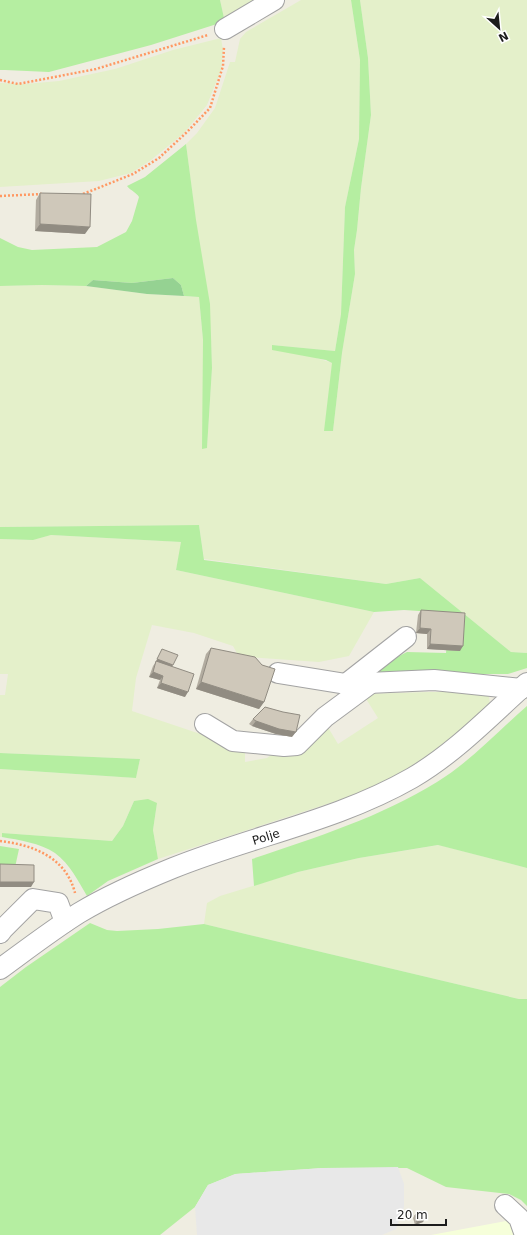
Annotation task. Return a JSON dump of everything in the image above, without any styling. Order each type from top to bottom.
[{"type":"street","points":[[225,29],[274,0]]},
{"type":"street","points":[[346,684],[406,637]]},
{"type":"street","name":"Polje","points":[[278,673],[346,684],[434,680],[524,686]]},
{"type":"street","points":[[205,724],[233,741],[284,746],[297,745],[325,717],[371,683]]},
{"type":"street","name":"Polje","points":[[0,969],[73,917],[119,891],[174,867],[310,823],[368,801],[412,778],[450,752],[524,686]]},
{"type":"street","points":[[0,933],[33,899],[58,903],[73,917]]},
{"type":"street","points":[[505,1205],[519,1218],[525,1235]]},
{"type":"path","points":[[0,80],[18,84],[96,69],[225,29],[223,66],[210,108],[159,158],[133,174],[86,194],[78,194]]},
{"type":"path","points":[[0,196],[47,194]]},
{"type":"path","points":[[0,841],[30,847],[52,857],[65,871],[74,887],[73,917]]},
{"type":"shaded area","points":[[220,0],[259,0],[224,18]]},
{"type":"shaded area","points":[[301,0],[351,0],[360,60],[359,139],[345,207],[341,314],[335,351],[272,345],[333,363],[325,430],[333,431],[342,353],[355,274],[354,250],[371,115],[368,58],[360,0],[527,0],[527,653],[511,652],[420,578],[386,584],[204,559],[199,525],[0,527],[0,286],[86,286],[147,294],[199,297],[203,340],[207,448],[212,368],[211,341],[186,144],[197,133],[215,108],[230,62],[235,62],[240,39],[246,32]]},
{"type":"shaded area","points":[[221,38],[223,50],[221,70],[207,105],[184,133],[151,160],[131,173],[99,181],[0,187],[0,83],[25,84],[59,81],[115,69],[173,50]]},
{"type":"shaded area","points":[[51,535],[182,542],[176,570],[374,612],[349,656],[319,662],[246,657],[238,655],[233,646],[194,633],[152,625],[136,678],[132,711],[245,749],[245,762],[267,758],[323,719],[338,744],[378,718],[363,694],[481,692],[489,696],[490,706],[447,743],[415,765],[364,792],[158,859],[153,830],[157,803],[134,801],[123,826],[112,841],[2,833],[2,837],[0,837],[0,769],[136,778],[140,759],[0,753],[0,695],[5,695],[8,674],[0,674],[0,539],[32,540]]},
{"type":"shaded area","points":[[439,845],[527,868],[527,999],[519,999],[204,924],[207,903],[220,896],[298,872],[359,858]]},
{"type":"shaded area","points":[[398,1167],[404,1184],[404,1207],[396,1229],[382,1235],[197,1235],[195,1207],[208,1185],[235,1174],[323,1168]]},
{"type":"shaded area","points":[[527,1217],[527,1235],[431,1235]]},
{"type":"green space","points":[[0,0],[220,0],[224,18],[220,23],[151,45],[49,72],[0,70]]},
{"type":"green space","points":[[351,0],[360,0],[368,58],[371,115],[354,250],[355,274],[342,353],[333,431],[324,431],[332,363],[326,360],[272,350],[272,345],[335,351],[341,314],[345,207],[359,139],[360,60]]},
{"type":"green space","points":[[186,144],[196,220],[210,304],[212,368],[207,448],[202,449],[203,340],[199,297],[184,296],[181,285],[173,278],[132,283],[93,280],[86,286],[0,286],[0,238],[18,247],[32,250],[97,247],[126,232],[132,221],[139,197],[127,186],[145,177]]},
{"type":"green space","points":[[173,278],[181,285],[184,296],[147,294],[86,286],[93,280],[132,283]]},
{"type":"green space","points":[[199,525],[204,560],[386,584],[420,578],[511,652],[527,653],[527,668],[508,674],[364,674],[407,652],[446,653],[449,613],[404,610],[374,612],[176,570],[181,542],[51,535],[33,540],[0,539],[0,527]]},
{"type":"green space","points":[[527,706],[527,868],[438,845],[359,858],[298,872],[254,886],[252,859],[347,826],[393,806],[416,794],[437,782],[461,765]]},
{"type":"green space","points":[[0,753],[140,759],[136,778],[0,769]]},
{"type":"green space","points":[[148,799],[157,803],[153,830],[158,859],[108,881],[87,896],[69,867],[55,853],[36,844],[2,837],[2,833],[112,841],[123,826],[134,801]]},
{"type":"green space","points":[[0,846],[19,849],[14,872],[0,870]]},
{"type":"green space","points":[[90,923],[107,930],[117,931],[158,929],[204,924],[519,999],[527,999],[527,1206],[521,1200],[509,1194],[446,1187],[407,1168],[323,1168],[236,1174],[208,1185],[195,1207],[160,1235],[0,1235],[0,987],[26,967]]},
{"type":"building","points":[[40,193],[91,194],[90,227],[40,224]]},
{"type":"building","points":[[421,610],[465,613],[463,646],[430,644],[431,629],[420,628]]},
{"type":"building","points":[[211,648],[255,657],[262,665],[275,669],[264,702],[201,682]]},
{"type":"building","points":[[162,649],[178,655],[173,665],[157,659]]},
{"type":"building","points":[[156,661],[194,674],[188,692],[161,683],[163,676],[153,672]]},
{"type":"building","points":[[265,707],[300,715],[296,732],[279,729],[253,719]]},
{"type":"building","points":[[0,864],[34,865],[34,882],[0,882]]},
{"type":"building","points":[[423,1213],[424,1220],[417,1222],[415,1215]]}]
